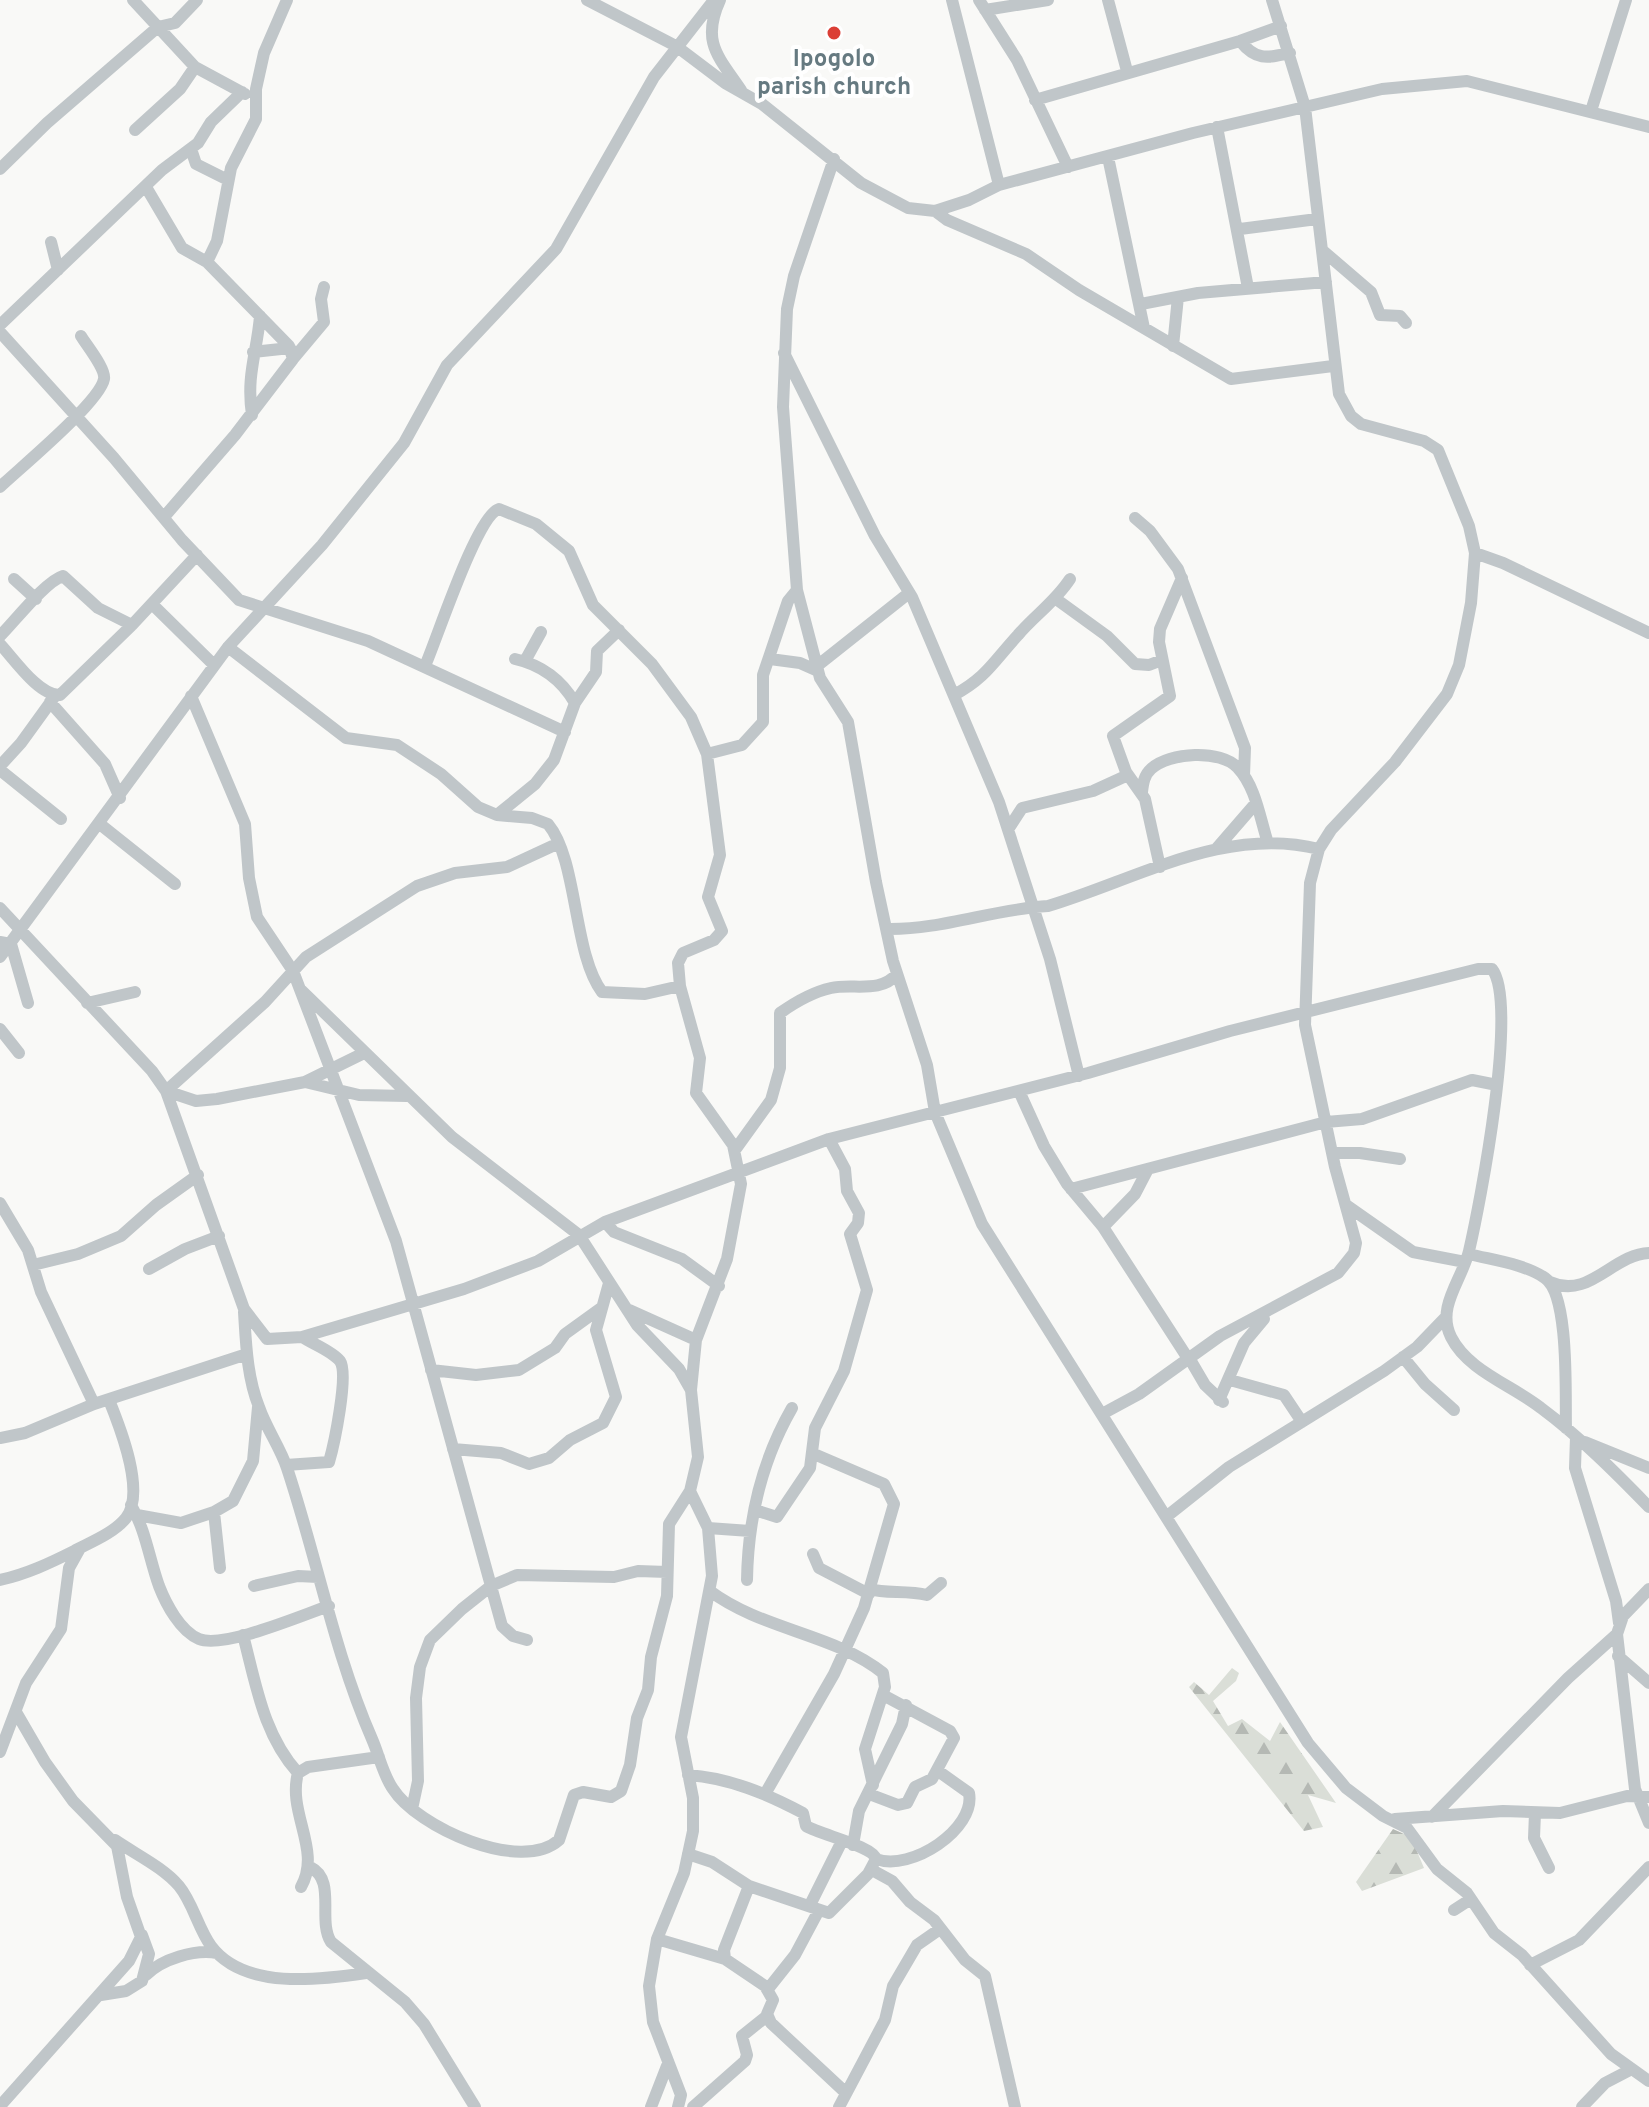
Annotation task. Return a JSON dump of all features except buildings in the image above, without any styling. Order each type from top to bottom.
[{"type":"street","points":[[133,0],[195,67],[241,91],[255,102]]},
{"type":"street","points":[[0,169],[47,123],[158,27],[170,25],[183,17],[197,0]]},
{"type":"street","points":[[207,262],[217,241],[228,180],[237,152],[256,119],[255,102],[262,66],[287,0]]},
{"type":"street","points":[[587,0],[676,46],[834,159],[861,183],[908,208],[935,211],[969,200],[999,185],[1217,127],[1382,89],[1467,81],[1649,127]]},
{"type":"street","points":[[0,957],[5,943],[22,931],[39,902],[101,825],[228,647],[267,608],[404,443],[447,365],[556,249],[654,77],[676,46],[717,0]]},
{"type":"street","points":[[717,0],[710,33],[713,48],[744,94]]},
{"type":"street","points":[[952,0],[999,185]]},
{"type":"street","points":[[1048,0],[982,5],[1017,60],[1068,167]]},
{"type":"street","points":[[1108,0],[1127,71]]},
{"type":"street","points":[[1102,1414],[1152,1385],[1187,1356],[1338,1273],[1349,1260],[1356,1243],[1332,1153],[1305,1012],[1310,883],[1319,849],[1358,799],[1403,753],[1447,694],[1459,665],[1468,619],[1475,553],[1469,526],[1438,450],[1424,441],[1361,424],[1351,416],[1339,394],[1333,366],[1305,107],[1272,0]]},
{"type":"street","points":[[1591,111],[1626,0]]},
{"type":"street","points":[[1035,100],[1127,71],[1240,41],[1281,26]]},
{"type":"street","points":[[1240,41],[1253,56],[1260,58],[1290,53]]},
{"type":"street","points":[[0,325],[146,187],[191,149],[262,66]]},
{"type":"street","points":[[135,130],[180,89],[195,67]]},
{"type":"street","points":[[1217,127],[1240,229],[1248,288]]},
{"type":"street","points":[[191,149],[196,164],[228,180]]},
{"type":"street","points":[[1108,157],[1144,328]]},
{"type":"street","points":[[834,159],[788,294],[783,407],[797,590],[818,668],[848,722],[897,974],[927,1065],[935,1112],[982,1224],[1309,1744],[1346,1788],[1407,1828],[1437,1869],[1471,1899],[1494,1933],[1530,1965],[1565,2007],[1630,2070],[1649,2081]]},
{"type":"street","points":[[146,187],[182,248],[207,262],[260,316],[291,354]]},
{"type":"street","points":[[935,211],[947,220],[1026,254],[1231,379],[1333,366]]},
{"type":"street","points":[[1240,229],[1317,219]]},
{"type":"street","points":[[51,242],[58,270]]},
{"type":"street","points":[[1322,250],[1371,292],[1380,315],[1400,316],[1406,323]]},
{"type":"street","points":[[1141,304],[1248,288],[1326,282]]},
{"type":"street","points":[[164,517],[252,415],[291,354],[324,322],[321,299],[324,287]]},
{"type":"street","points":[[1173,346],[1178,297]]},
{"type":"street","points":[[252,415],[249,373],[260,316]]},
{"type":"street","points":[[0,332],[229,593],[248,605],[350,634],[565,732]]},
{"type":"street","points":[[0,487],[77,417],[105,377],[81,336]]},
{"type":"street","points":[[253,352],[291,354]]},
{"type":"street","points":[[784,353],[875,536],[909,593],[1009,828],[1050,959],[1079,1076]]},
{"type":"street","points":[[0,908],[152,1071],[166,1091],[244,1309],[247,1354],[258,1407],[286,1465],[350,1685],[394,1791],[412,1809],[466,1839],[525,1854],[546,1849],[559,1840],[576,1794],[618,1795],[627,1777],[634,1728],[648,1690],[651,1657],[667,1596],[669,1524],[690,1491],[698,1457],[691,1390],[696,1340],[719,1286],[732,1242],[740,1171],[735,1150],[698,1098],[699,1049],[680,986],[678,963],[683,953],[714,940],[722,931],[708,897],[720,855],[707,754],[691,717],[671,688],[588,596],[569,551],[536,524],[494,510],[459,576],[425,666]]},
{"type":"street","points":[[1135,518],[1150,531],[1182,578],[1245,748],[1244,776]]},
{"type":"street","points":[[1475,553],[1503,563],[1649,633]]},
{"type":"street","points":[[61,819],[0,768],[52,699],[70,686],[132,625],[197,555]]},
{"type":"street","points":[[0,636],[51,581],[64,576],[98,608],[132,625]]},
{"type":"street","points":[[1160,867],[1142,792],[1128,775],[1114,734],[1170,696],[1162,660],[1160,629],[1182,578]]},
{"type":"street","points":[[14,579],[36,599]]},
{"type":"street","points":[[954,695],[981,680],[1015,637],[1056,599],[1070,579]]},
{"type":"street","points":[[707,754],[734,749],[757,732],[763,722],[763,679],[788,601],[797,590]]},
{"type":"street","points":[[818,668],[909,593]]},
{"type":"street","points":[[1056,599],[1107,636],[1140,667],[1162,660]]},
{"type":"street","points":[[152,604],[214,665]]},
{"type":"street","points":[[497,815],[545,774],[558,752],[575,703],[596,672],[597,651],[619,630]]},
{"type":"street","points":[[541,632],[520,660],[550,673],[575,703]]},
{"type":"street","points":[[0,644],[52,699],[105,764],[120,798]]},
{"type":"street","points":[[228,647],[346,738],[397,745],[441,774],[478,807],[497,815],[542,821],[553,830],[585,947],[602,992],[645,994],[680,986]]},
{"type":"street","points":[[770,659],[818,668]]},
{"type":"street","points":[[191,696],[245,824],[249,878],[257,917],[293,971],[396,1241],[506,1632],[527,1640]]},
{"type":"street","points":[[1142,792],[1152,768],[1175,759],[1221,757],[1237,766],[1244,776],[1268,843]]},
{"type":"street","points":[[1009,828],[1022,808],[1093,791],[1128,775]]},
{"type":"street","points":[[1217,848],[1256,803]]},
{"type":"street","points":[[101,825],[175,884]]},
{"type":"street","points":[[166,1091],[198,1065],[306,957],[417,886],[455,873],[507,867],[559,843]]},
{"type":"street","points":[[887,929],[908,929],[1077,897],[1217,848],[1268,843],[1319,849]]},
{"type":"street","points":[[5,943],[28,1003]]},
{"type":"street","points":[[244,1309],[268,1340],[302,1337],[413,1305],[538,1261],[605,1222],[829,1139],[1079,1076],[1305,1012],[1478,969],[1492,969],[1498,977],[1501,1001],[1497,1085],[1467,1258],[1445,1318],[1403,1357],[1229,1467],[1166,1517]]},
{"type":"street","points":[[735,1150],[771,1100],[780,1068],[780,1013],[825,989],[871,987],[888,982],[897,974]]},
{"type":"street","points":[[300,989],[407,1096],[476,1158],[579,1235],[645,1336],[679,1369],[691,1390]]},
{"type":"street","points":[[87,1003],[135,992]]},
{"type":"street","points":[[0,1029],[19,1053]]},
{"type":"street","points":[[166,1091],[204,1101],[305,1082],[364,1053]]},
{"type":"street","points":[[1071,1189],[1326,1122],[1362,1119],[1472,1080],[1497,1085]]},
{"type":"street","points":[[305,1082],[340,1091],[407,1096]]},
{"type":"street","points":[[1019,1091],[1044,1146],[1071,1189],[1103,1227],[1205,1385],[1221,1401],[1244,1343],[1269,1313]]},
{"type":"street","points":[[755,1510],[777,1517],[803,1483],[814,1454],[815,1428],[844,1371],[867,1290],[850,1234],[858,1223],[859,1213],[847,1191],[845,1169],[829,1139]]},
{"type":"street","points":[[1332,1153],[1360,1153],[1400,1159]]},
{"type":"street","points":[[1103,1227],[1135,1194],[1148,1169]]},
{"type":"street","points":[[33,1265],[78,1254],[121,1236],[156,1205],[198,1175]]},
{"type":"street","points":[[0,1203],[33,1265],[41,1292],[94,1404]]},
{"type":"street","points":[[1346,1205],[1413,1252],[1467,1258],[1531,1272],[1560,1287],[1585,1284],[1633,1256],[1649,1253]]},
{"type":"street","points":[[0,1232],[11,1221]]},
{"type":"street","points":[[605,1222],[614,1232],[682,1259],[719,1286]]},
{"type":"street","points":[[149,1269],[185,1249],[219,1236]]},
{"type":"street","points":[[1550,1282],[1563,1325],[1575,1435],[1575,1468],[1616,1601],[1618,1656],[1649,1823]]},
{"type":"street","points":[[453,1449],[501,1453],[532,1463],[554,1455],[570,1440],[603,1423],[616,1397],[597,1339],[609,1283]]},
{"type":"street","points":[[431,1370],[476,1375],[519,1370],[555,1348],[565,1334],[603,1307]]},
{"type":"street","points":[[627,1309],[696,1340]]},
{"type":"street","points":[[1445,1318],[1451,1338],[1469,1360],[1575,1435],[1649,1507]]},
{"type":"street","points":[[286,1465],[329,1462],[343,1394],[341,1362],[302,1337]]},
{"type":"street","points":[[0,1438],[25,1433],[94,1404],[247,1354]]},
{"type":"street","points":[[1403,1357],[1425,1384],[1454,1410]]},
{"type":"street","points":[[1230,1380],[1284,1395],[1302,1422]]},
{"type":"street","points":[[109,1400],[132,1475],[134,1510],[147,1537],[164,1598],[185,1628],[204,1641],[243,1635],[329,1606]]},
{"type":"street","points":[[134,1510],[181,1523],[214,1512],[237,1496],[251,1467],[258,1407]]},
{"type":"street","points":[[747,1580],[750,1531],[765,1458],[792,1408]]},
{"type":"street","points":[[1575,1435],[1649,1468]]},
{"type":"street","points":[[765,1794],[843,1652],[870,1592],[894,1504],[890,1492],[880,1482],[814,1454]]},
{"type":"street","points":[[678,2107],[681,2095],[667,2066],[650,2005],[657,1939],[688,1854],[694,1815],[681,1737],[710,1591],[712,1552],[708,1528],[691,1500],[690,1491]]},
{"type":"street","points":[[0,1580],[30,1572],[81,1547],[117,1526],[134,1510]]},
{"type":"street","points":[[214,1512],[220,1568]]},
{"type":"street","points":[[708,1528],[750,1531]]},
{"type":"street","points":[[0,1752],[26,1683],[61,1629],[69,1568],[81,1547]]},
{"type":"street","points":[[813,1554],[819,1568],[870,1592],[908,1590],[927,1595],[941,1583]]},
{"type":"street","points":[[412,1809],[418,1781],[416,1698],[420,1667],[430,1640],[491,1586],[517,1575],[614,1577],[638,1571],[667,1572]]},
{"type":"street","points":[[254,1586],[298,1576],[318,1577]]},
{"type":"street","points":[[1432,1817],[1618,1628],[1649,1589]]},
{"type":"street","points":[[710,1591],[751,1617],[843,1652],[883,1673],[886,1682],[883,1695],[865,1749],[871,1789]]},
{"type":"street","points":[[243,1635],[269,1729],[280,1753],[298,1773],[298,1807],[310,1867],[301,1887]]},
{"type":"street","points":[[1618,1656],[1649,1683]]},
{"type":"street","points":[[871,1789],[904,1804],[915,1787],[931,1780],[938,1771],[951,1747],[953,1733],[883,1695]]},
{"type":"street","points":[[768,1989],[795,1955],[814,1908],[847,1843],[859,1828],[858,1814],[902,1724],[906,1705]]},
{"type":"street","points":[[16,1712],[45,1762],[73,1801],[108,1835],[181,1888],[217,1953]]},
{"type":"street","points":[[298,1773],[308,1767],[379,1757]]},
{"type":"street","points":[[688,1854],[712,1862],[749,1886],[832,1911],[874,1864],[894,1864],[920,1856],[966,1816],[969,1793],[938,1771]]},
{"type":"street","points":[[688,1775],[727,1780],[765,1794],[803,1813],[806,1826],[816,1832],[873,1852],[874,1864],[940,1929],[948,1943],[985,1976],[998,2045],[1013,2089],[1015,2107]]},
{"type":"street","points":[[1391,1818],[1569,1811],[1643,1796]]},
{"type":"street","points":[[1535,1813],[1534,1838],[1549,1868]]},
{"type":"street","points":[[108,1835],[120,1853],[127,1897],[149,1954],[146,1975]]},
{"type":"street","points":[[310,1867],[319,1872],[323,1882],[327,1936],[366,1973],[405,2002],[424,2024],[475,2107]]},
{"type":"street","points":[[1530,1965],[1579,1940],[1649,1867]]},
{"type":"street","points":[[725,1959],[724,1950],[749,1886]]},
{"type":"street","points":[[1454,1910],[1471,1899]]},
{"type":"street","points":[[843,2099],[885,2020],[889,1996],[915,1948],[940,1929]]},
{"type":"street","points":[[0,2106],[136,1953],[141,1933]]},
{"type":"street","points":[[657,1939],[725,1959],[768,1989],[773,2000],[767,2016],[742,2036],[746,2060],[693,2107]]},
{"type":"street","points":[[101,1995],[131,1988],[165,1961],[196,1951],[217,1953],[245,1971],[273,1979],[329,1978],[366,1973]]},
{"type":"street","points":[[767,2016],[843,2099],[856,2107]]},
{"type":"street","points":[[651,2107],[667,2066]]},
{"type":"street","points":[[1582,2107],[1605,2083],[1630,2070]]},
{"type":"green space","points":[[1232,1668],[1239,1673],[1236,1681],[1213,1701],[1228,1726],[1242,1719],[1270,1741],[1280,1722],[1336,1803],[1308,1795],[1323,1827],[1304,1831],[1189,1687],[1194,1682],[1209,1695]]},
{"type":"green space","points":[[1393,1829],[1411,1837],[1424,1868],[1362,1891],[1356,1882]]},
{"type":"place","name":"Ipogolo parish church","points":[[834,33]]}]
